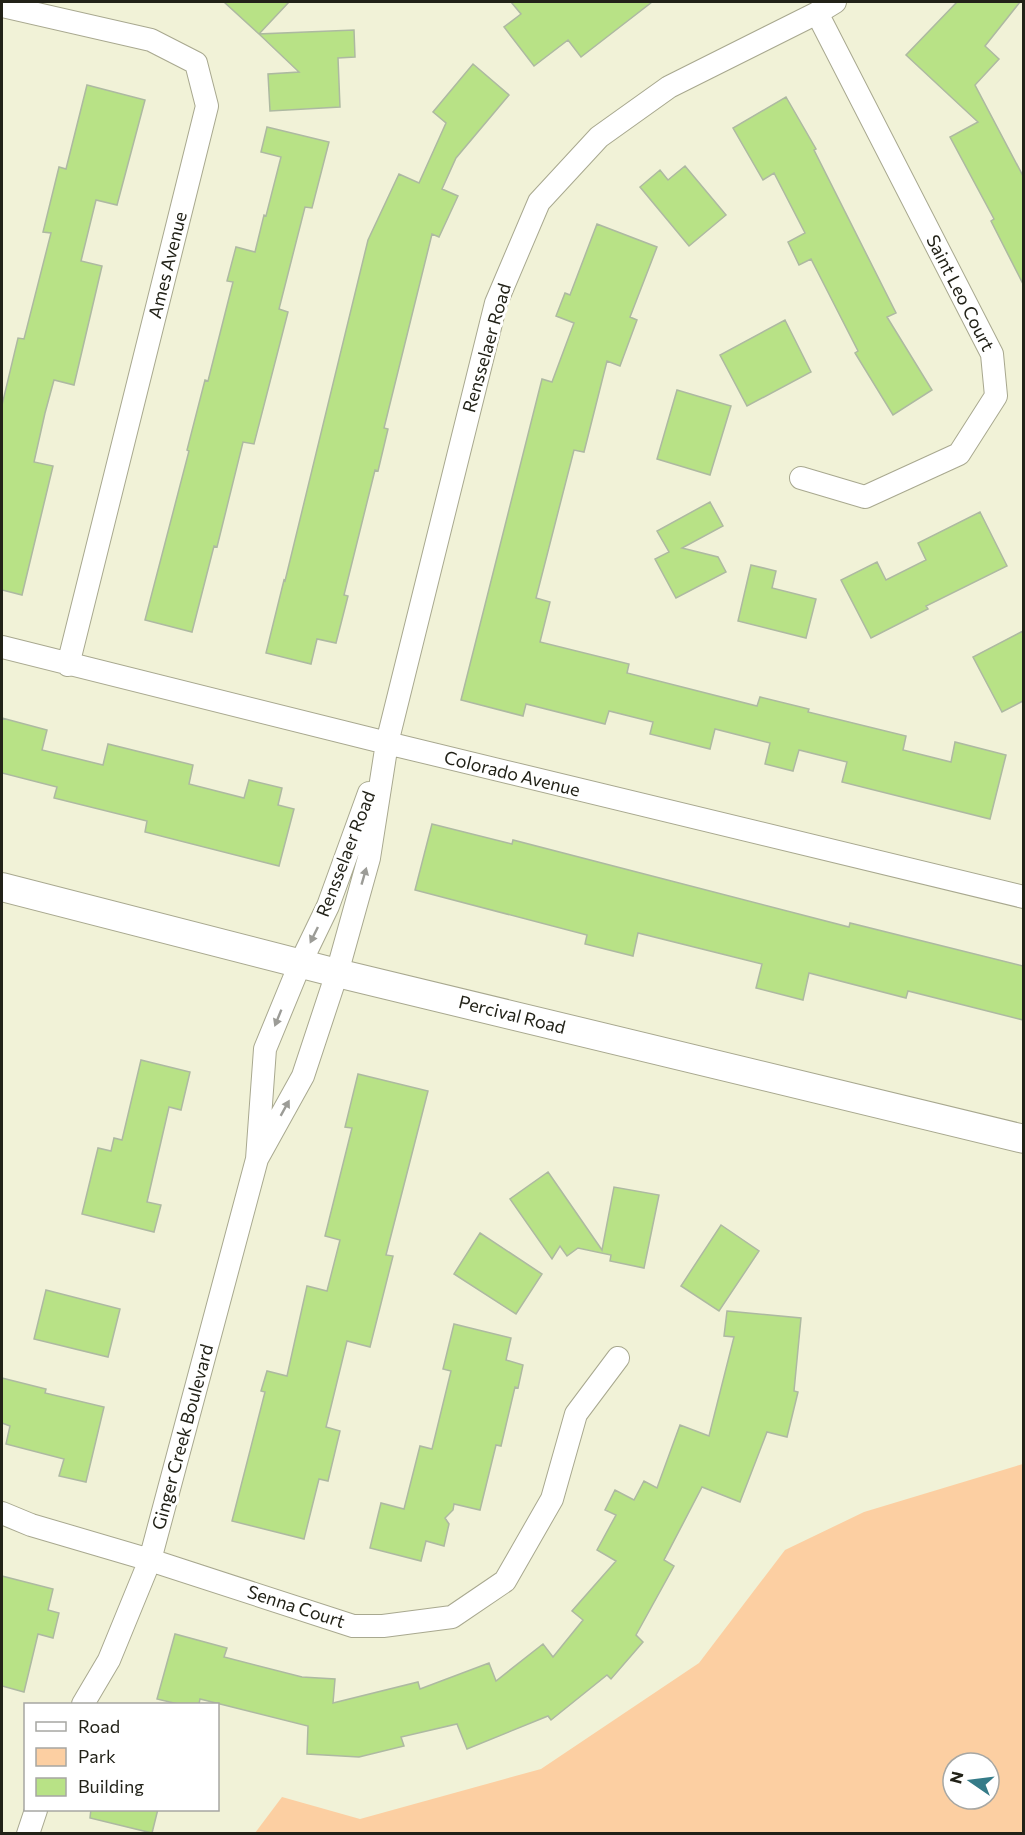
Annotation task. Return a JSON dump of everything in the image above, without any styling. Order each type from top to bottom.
[{"type":"street","name":"Ames Avenue","points":[[2,6],[151,40],[196,63],[207,106],[68,664]]},
{"type":"street","name":"Saint Leo Court","points":[[801,478],[865,497],[959,454],[996,396],[992,354],[826,7]]},
{"type":"street","name":"Rensselaer Road","points":[[338,973],[369,858],[387,743],[496,303],[539,202],[599,137],[669,87],[826,7]]},
{"type":"street","name":"Colorado Avenue","points":[[2,647],[1023,897]]},
{"type":"street","name":"Rensselaer Road","points":[[300,964],[328,906],[387,743]]},
{"type":"street","name":"Percival Road","points":[[2,887],[300,964],[1023,1138]]},
{"type":"street","name":"Ginger Creek Boulevard","points":[[84,1703],[109,1660],[150,1560],[257,1159],[265,1049],[300,964]]},
{"type":"street","name":"Ginger Creek Boulevard","points":[[257,1159],[303,1076],[338,973]]},
{"type":"street","name":"Senna Court","points":[[2,1513],[31,1525],[150,1560],[353,1626],[383,1626],[452,1617],[505,1581],[552,1499],[576,1414],[618,1358]]},
{"type":"street","points":[[28,1833],[35,1811]]},
{"type":"green space","points":[[1023,1464],[1023,1833],[255,1833],[282,1797],[360,1819],[541,1769],[699,1663],[785,1550],[864,1512]]},
{"type":"building","points":[[224,2],[289,2],[259,34]]},
{"type":"building","points":[[511,2],[652,2],[581,57],[568,40],[534,66],[504,27],[521,14]]},
{"type":"building","points":[[957,2],[1020,2],[985,46],[999,59],[975,85],[1023,176],[1023,284],[991,221],[994,219],[950,137],[978,122],[906,55]]},
{"type":"building","points":[[354,30],[355,57],[338,58],[340,107],[270,111],[268,74],[299,72],[259,34]]},
{"type":"building","points":[[473,64],[509,95],[456,158],[442,189],[458,196],[439,237],[432,234],[384,428],[388,429],[378,471],[375,470],[344,595],[348,596],[336,643],[317,639],[311,664],[266,653],[368,240],[399,174],[419,183],[446,123],[433,112]]},
{"type":"building","points":[[87,85],[145,100],[117,205],[96,200],[81,261],[102,266],[74,385],[54,380],[45,413],[34,462],[53,466],[22,595],[2,590],[2,405],[18,338],[24,339],[51,233],[43,232],[59,167],[66,169]]},
{"type":"building","points":[[786,97],[816,149],[814,150],[896,313],[887,317],[932,390],[893,415],[855,353],[858,351],[811,259],[799,265],[788,242],[805,233],[774,173],[763,180],[733,128]]},
{"type":"building","points":[[267,127],[329,142],[312,208],[305,207],[279,309],[288,312],[254,444],[243,442],[217,547],[214,546],[192,632],[145,620],[205,380],[208,381],[233,282],[227,281],[236,247],[255,252],[281,157],[261,152]]},
{"type":"building","points":[[685,166],[726,215],[689,246],[640,187],[660,170],[668,180]]},
{"type":"building","points":[[597,224],[657,247],[630,317],[637,320],[620,366],[607,361],[584,452],[574,450],[536,598],[550,602],[540,642],[629,664],[627,673],[757,706],[760,697],[809,709],[808,712],[906,736],[903,750],[951,762],[955,742],[1006,755],[990,819],[842,782],[847,762],[799,750],[793,771],[765,764],[770,743],[715,729],[710,749],[650,734],[653,722],[609,711],[605,724],[526,704],[523,716],[461,700],[542,379],[552,382],[574,323],[556,316],[565,293],[570,295]]},
{"type":"building","points":[[785,320],[811,372],[747,406],[720,355]]},
{"type":"building","points":[[677,390],[731,406],[710,475],[657,459]]},
{"type":"building","points":[[710,502],[723,526],[682,548],[718,557],[726,572],[676,598],[655,559],[669,552],[657,531]]},
{"type":"building","points":[[980,512],[1007,566],[926,606],[928,609],[871,638],[841,580],[877,562],[886,580],[926,560],[918,543]]},
{"type":"building","points":[[751,565],[776,571],[772,588],[816,599],[806,638],[738,621]]},
{"type":"building","points":[[1023,631],[1023,701],[1002,712],[973,657]]},
{"type":"building","points":[[2,718],[47,730],[42,750],[103,765],[108,744],[193,765],[189,784],[244,798],[249,780],[282,788],[278,805],[294,809],[279,866],[145,832],[147,821],[54,798],[57,787],[2,773]]},
{"type":"building","points":[[432,824],[512,844],[513,840],[849,927],[850,923],[1023,966],[1023,1020],[908,991],[906,998],[809,973],[803,1000],[756,988],[762,964],[638,933],[633,956],[585,944],[587,935],[415,890]]},
{"type":"building","points":[[141,1060],[190,1072],[181,1110],[169,1107],[147,1202],[161,1205],[154,1232],[82,1214],[98,1148],[111,1151],[114,1138],[122,1140]]},
{"type":"building","points":[[358,1074],[428,1091],[386,1255],[393,1256],[370,1347],[347,1341],[326,1427],[340,1431],[328,1481],[319,1479],[304,1539],[232,1521],[265,1392],[261,1391],[267,1371],[287,1376],[307,1286],[327,1291],[340,1240],[325,1236],[352,1128],[345,1127]]},
{"type":"building","points":[[548,1172],[602,1250],[614,1187],[659,1195],[644,1268],[610,1261],[611,1255],[578,1248],[567,1256],[560,1246],[552,1259],[510,1199]]},
{"type":"building","points":[[721,1225],[759,1251],[719,1311],[681,1286]]},
{"type":"building","points":[[480,1233],[542,1274],[516,1314],[454,1274]]},
{"type":"building","points":[[46,1290],[120,1309],[108,1357],[34,1339]]},
{"type":"building","points":[[727,1311],[801,1318],[794,1391],[798,1392],[787,1437],[767,1432],[740,1502],[702,1487],[664,1560],[674,1566],[636,1635],[643,1642],[611,1679],[607,1675],[551,1720],[548,1716],[467,1749],[457,1724],[401,1737],[404,1746],[359,1757],[307,1754],[308,1726],[200,1699],[199,1703],[174,1703],[157,1699],[175,1634],[227,1648],[224,1657],[302,1677],[335,1679],[333,1703],[418,1682],[420,1689],[489,1663],[496,1681],[543,1644],[553,1657],[583,1620],[572,1611],[616,1561],[597,1550],[616,1515],[605,1510],[615,1490],[634,1500],[644,1481],[657,1488],[680,1425],[709,1436],[734,1337],[724,1336]]},
{"type":"building","points":[[454,1324],[511,1338],[506,1360],[523,1365],[518,1388],[515,1387],[501,1446],[496,1445],[480,1510],[454,1504],[453,1510],[445,1518],[449,1524],[444,1546],[426,1541],[421,1561],[370,1548],[381,1503],[404,1509],[420,1446],[432,1449],[451,1371],[443,1369]]},
{"type":"building","points":[[2,1378],[46,1389],[45,1393],[104,1407],[86,1482],[59,1476],[64,1459],[6,1444],[10,1426],[2,1423]]},
{"type":"building","points":[[2,1576],[53,1589],[48,1610],[59,1613],[53,1638],[38,1634],[24,1692],[2,1686]]},
{"type":"building","points":[[91,1811],[158,1811],[152,1833],[90,1818]]}]
